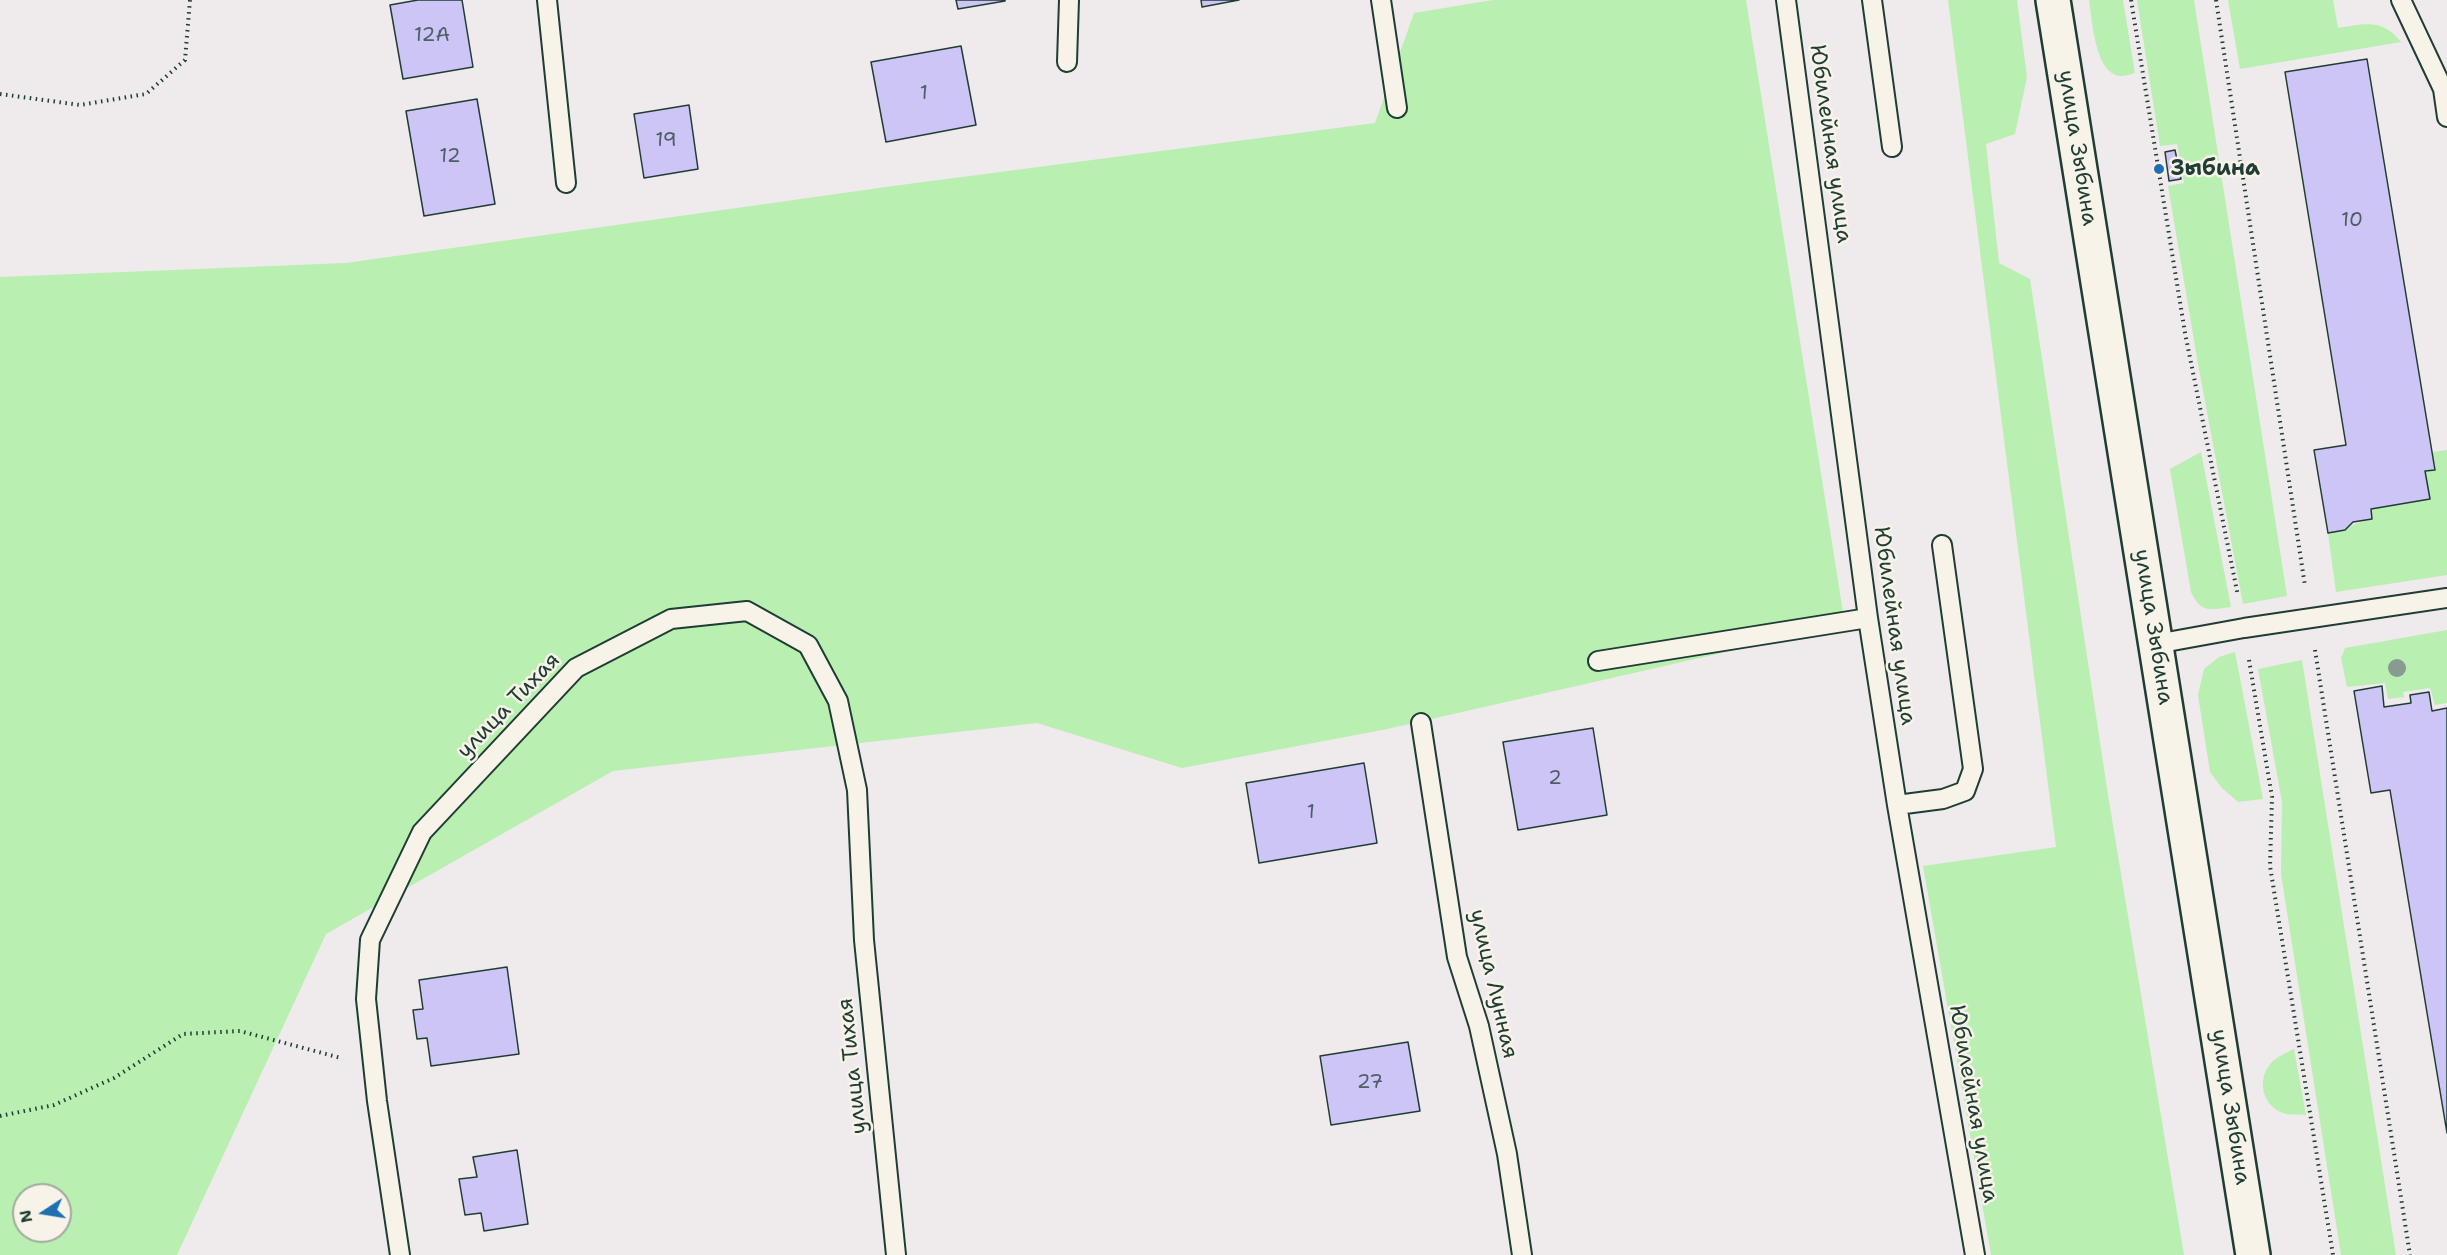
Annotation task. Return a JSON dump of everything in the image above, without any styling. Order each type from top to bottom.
[{"type":"street","name":"улица Зыбина","points":[[2053,0],[2253,1255]]},
{"type":"lane","points":[[547,0],[566,183]]},
{"type":"lane","points":[[1067,62],[1069,0]]},
{"type":"lane","points":[[1380,0],[1397,108]]},
{"type":"lane","name":"Юбилейная улица","points":[[1786,0],[1868,618],[1897,805],[1975,1255]]},
{"type":"lane","points":[[1872,0],[1892,147]]},
{"type":"lane","points":[[2401,0],[2445,88],[2447,117]]},
{"type":"lane","points":[[1897,805],[1943,799],[1965,791],[1973,769],[1942,545]]},
{"type":"lane","points":[[2156,644],[2244,628],[2447,598]]},
{"type":"lane","name":"улица Тихая","points":[[399,1255],[366,999],[370,940],[422,832],[576,668],[671,619],[747,611],[808,645],[838,701],[857,790],[864,940],[896,1255]]},
{"type":"lane","points":[[1598,661],[1868,618]]},
{"type":"lane","name":"улица Лунная","points":[[1421,723],[1457,957],[1479,1026],[1508,1154],[1522,1255]]},
{"type":"path","points":[[0,94],[80,105],[146,94],[185,60],[190,0]]},
{"type":"path","points":[[0,1116],[54,1105],[114,1078],[183,1034],[240,1031],[373,1067]]},
{"type":"green space","points":[[1493,0],[1746,0],[1845,625],[1387,729],[1182,768],[1037,723],[613,771],[326,934],[177,1255],[0,1255],[0,277],[346,263],[893,186],[1375,123],[1414,13]]},
{"type":"green space","points":[[1948,0],[2017,0],[2027,77],[2015,134],[1986,144],[1999,263],[2030,279],[2108,795],[2184,1255],[1991,1255],[1923,866],[2056,847]]},
{"type":"green space","points":[[2089,0],[2123,0],[2135,73],[2121,76],[2112,73],[2105,66],[2096,45]]},
{"type":"green space","points":[[2137,0],[2194,0],[2287,596],[2243,604],[2198,364],[2168,186],[2184,183],[2177,144],[2160,146]]},
{"type":"green space","points":[[2228,0],[2333,0],[2338,28],[2365,24],[2380,26],[2394,34],[2401,42],[2240,69]]},
{"type":"green space","points":[[2447,450],[2447,575],[2336,592],[2328,533],[2372,519],[2371,509],[2429,499],[2425,471],[2435,470],[2432,452]]},
{"type":"green space","points":[[2201,452],[2231,607],[2217,609],[2202,607],[2191,592],[2170,469]]},
{"type":"green space","points":[[2447,630],[2447,703],[2435,705],[2430,688],[2403,692],[2404,697],[2388,699],[2385,683],[2347,687],[2341,658],[2345,648]]},
{"type":"green space","points":[[2235,652],[2263,799],[2238,802],[2222,788],[2210,772],[2198,695],[2204,669],[2219,657]]},
{"type":"green space","points":[[2302,660],[2396,1255],[2341,1255],[2281,874],[2282,802],[2258,669]]},
{"type":"green space","points":[[2294,1049],[2306,1115],[2286,1114],[2278,1111],[2271,1106],[2264,1092],[2264,1076],[2267,1068],[2275,1059]]},
{"type":"building","points":[[418,0],[462,0],[473,67],[403,79],[390,5]]},
{"type":"building","points":[[956,0],[1005,0],[1005,1],[958,9]]},
{"type":"building","points":[[1201,0],[1239,0],[1202,7]]},
{"type":"building","points":[[961,46],[976,125],[886,142],[871,62]]},
{"type":"building","points":[[2367,59],[2435,470],[2425,471],[2430,499],[2371,509],[2372,519],[2353,522],[2345,530],[2328,533],[2314,450],[2346,445],[2285,72]]},
{"type":"building","points":[[477,99],[495,204],[424,216],[406,111]]},
{"type":"building","points":[[689,105],[698,169],[644,178],[634,114]]},
{"type":"building","points":[[2175,150],[2181,179],[2169,181],[2165,152]]},
{"type":"building","points":[[2382,686],[2384,707],[2411,703],[2410,695],[2429,692],[2432,711],[2447,708],[2447,1133],[2390,790],[2371,793],[2354,691]]},
{"type":"building","points":[[1593,728],[1607,815],[1518,830],[1503,742]]},
{"type":"building","points":[[1364,763],[1377,843],[1259,863],[1246,783]]},
{"type":"building","points":[[507,967],[519,1054],[431,1066],[427,1038],[417,1039],[413,1010],[423,1009],[419,980]]},
{"type":"building","points":[[1408,1042],[1420,1111],[1331,1125],[1320,1056]]},
{"type":"building","points":[[517,1150],[528,1224],[484,1231],[481,1213],[465,1215],[459,1179],[477,1177],[473,1157]]},
{"type":"place","name":"Зыбина","points":[[2159,169]]}]
